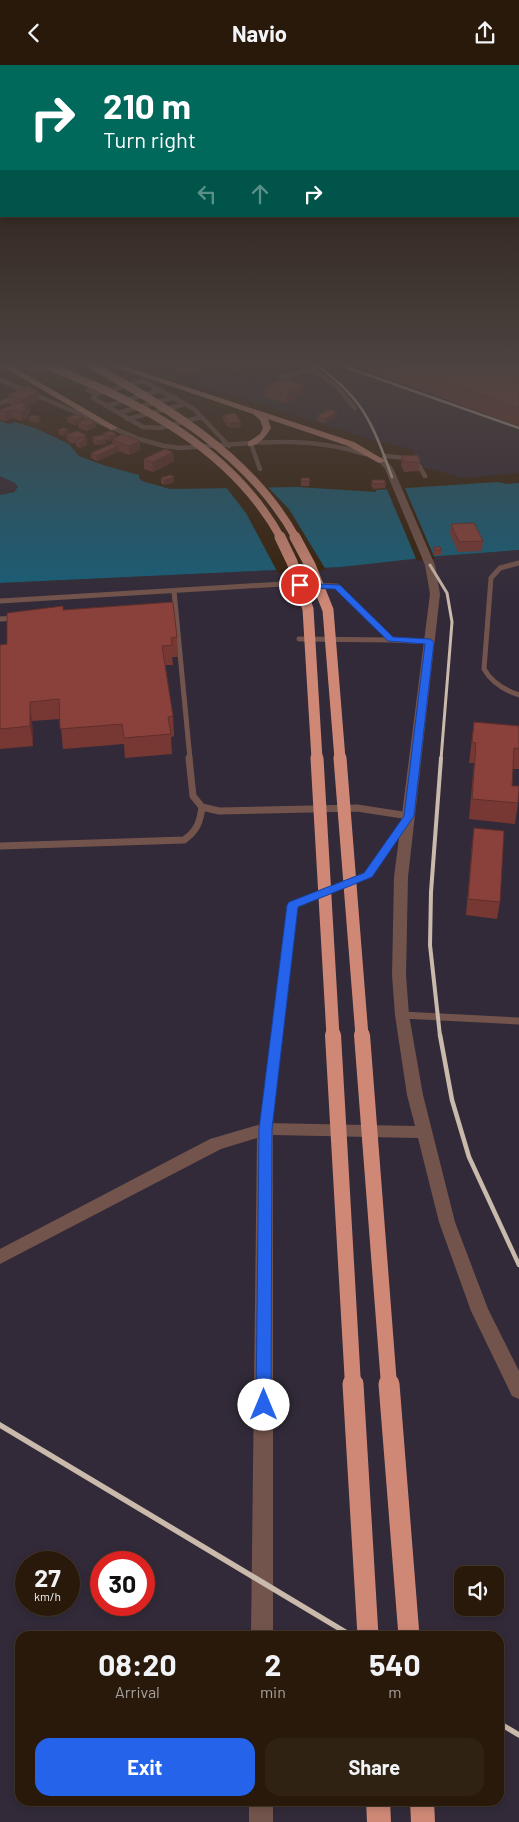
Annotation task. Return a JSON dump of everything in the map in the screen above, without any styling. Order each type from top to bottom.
[{"type":"highway","points":[[198,444],[215,457],[264,512],[279,535],[296,570],[308,609],[368,1631]]},
{"type":"highway","points":[[215,444],[232,457],[280,511],[306,552],[328,610],[408,1631]]},
{"type":"highway","points":[[351,444],[382,461]]},
{"type":"highway","points":[[378,1806],[379,1822]]},
{"type":"highway","points":[[422,1806],[423,1822]]},
{"type":"street","points":[[382,461],[389,468],[430,565],[434,593],[430,642],[401,877],[399,925],[402,1015],[407,1056],[447,1222],[480,1311],[519,1390]]},
{"type":"street","points":[[0,1257],[216,1144],[265,1129],[424,1132]]},
{"type":"street","points":[[262,1631],[265,1129]]},
{"type":"street","points":[[261,1806],[261,1822]]},
{"type":"lane","points":[[155,444],[172,448],[251,444],[260,469]]},
{"type":"lane","points":[[316,444],[358,451],[382,461],[385,456],[415,459],[425,476]]},
{"type":"lane","points":[[519,563],[500,568],[491,578],[484,669],[488,677],[496,685],[519,695]]},
{"type":"lane","points":[[0,601],[282,585],[337,586],[391,640]]},
{"type":"lane","points":[[174,591],[193,797],[202,807],[219,811],[357,808],[409,816],[368,875],[292,905],[265,1129]]},
{"type":"lane","points":[[165,607],[175,607]]},
{"type":"lane","points":[[0,619],[20,618]]},
{"type":"lane","points":[[299,639],[430,642]]},
{"type":"lane","points":[[0,846],[184,840],[194,834],[199,826],[202,807]]},
{"type":"lane","points":[[402,1015],[519,1021]]},
{"type":"shaded area","points":[[390,444],[519,444],[519,473],[464,478],[423,467],[412,449]]},
{"type":"shaded area","points":[[0,476],[15,483],[17,489],[0,495]]},
{"type":"shaded area","points":[[519,550],[519,1822],[0,1822],[0,583],[341,567],[440,556]]},
{"type":"water","points":[[0,444],[69,444],[79,456],[139,475],[142,481],[170,489],[297,487],[376,492],[376,490],[498,482],[506,484],[519,483],[519,550],[440,556],[341,567],[0,583],[0,495],[14,492],[18,487],[15,483],[0,476]]},
{"type":"pier","points":[[266,485],[289,509],[326,570],[278,573],[246,513],[225,486]]},
{"type":"pier","points":[[404,486],[435,559],[417,561],[386,487]]},
{"type":"building","points":[[112,444],[118,446],[96,456],[91,453]]},
{"type":"building","points":[[165,449],[173,452],[152,462],[144,459]]},
{"type":"building","points":[[418,455],[420,462],[404,462],[402,456]]},
{"type":"building","points":[[171,475],[174,477],[164,480],[161,478]]},
{"type":"building","points":[[301,478],[309,478],[310,481],[302,481]]},
{"type":"building","points":[[372,480],[384,480],[386,483],[373,484]]},
{"type":"building","points":[[474,523],[483,541],[459,542],[451,524]]},
{"type":"building","points":[[433,547],[440,547],[441,550],[435,550]]},
{"type":"building","points":[[173,602],[177,637],[171,638],[172,645],[162,646],[173,716],[168,717],[171,734],[124,738],[122,724],[60,729],[59,699],[30,702],[30,726],[0,729],[0,645],[7,644],[7,613],[63,606],[63,610]]},
{"type":"building","points":[[474,722],[519,726],[519,749],[514,748],[512,786],[519,786],[518,803],[472,799],[476,743],[472,742]]},
{"type":"building","points":[[474,828],[504,831],[500,902],[468,899]]},
{"type":"railway","points":[[380,444],[392,477]]},
{"type":"railway","points":[[430,565],[447,593],[452,622],[441,759]]},
{"type":"railway","points":[[440,1036],[430,945],[431,892],[441,758]]},
{"type":"railway","points":[[440,1035],[452,1100],[469,1157],[519,1265]]},
{"type":"railway","points":[[0,1425],[344,1631]]},
{"type":"railway","points":[[504,1726],[519,1735]]},
{"type":"route","points":[[264,1405],[265,1129],[292,905],[368,875],[409,816],[430,642],[391,640],[337,586],[300,585]]}]
